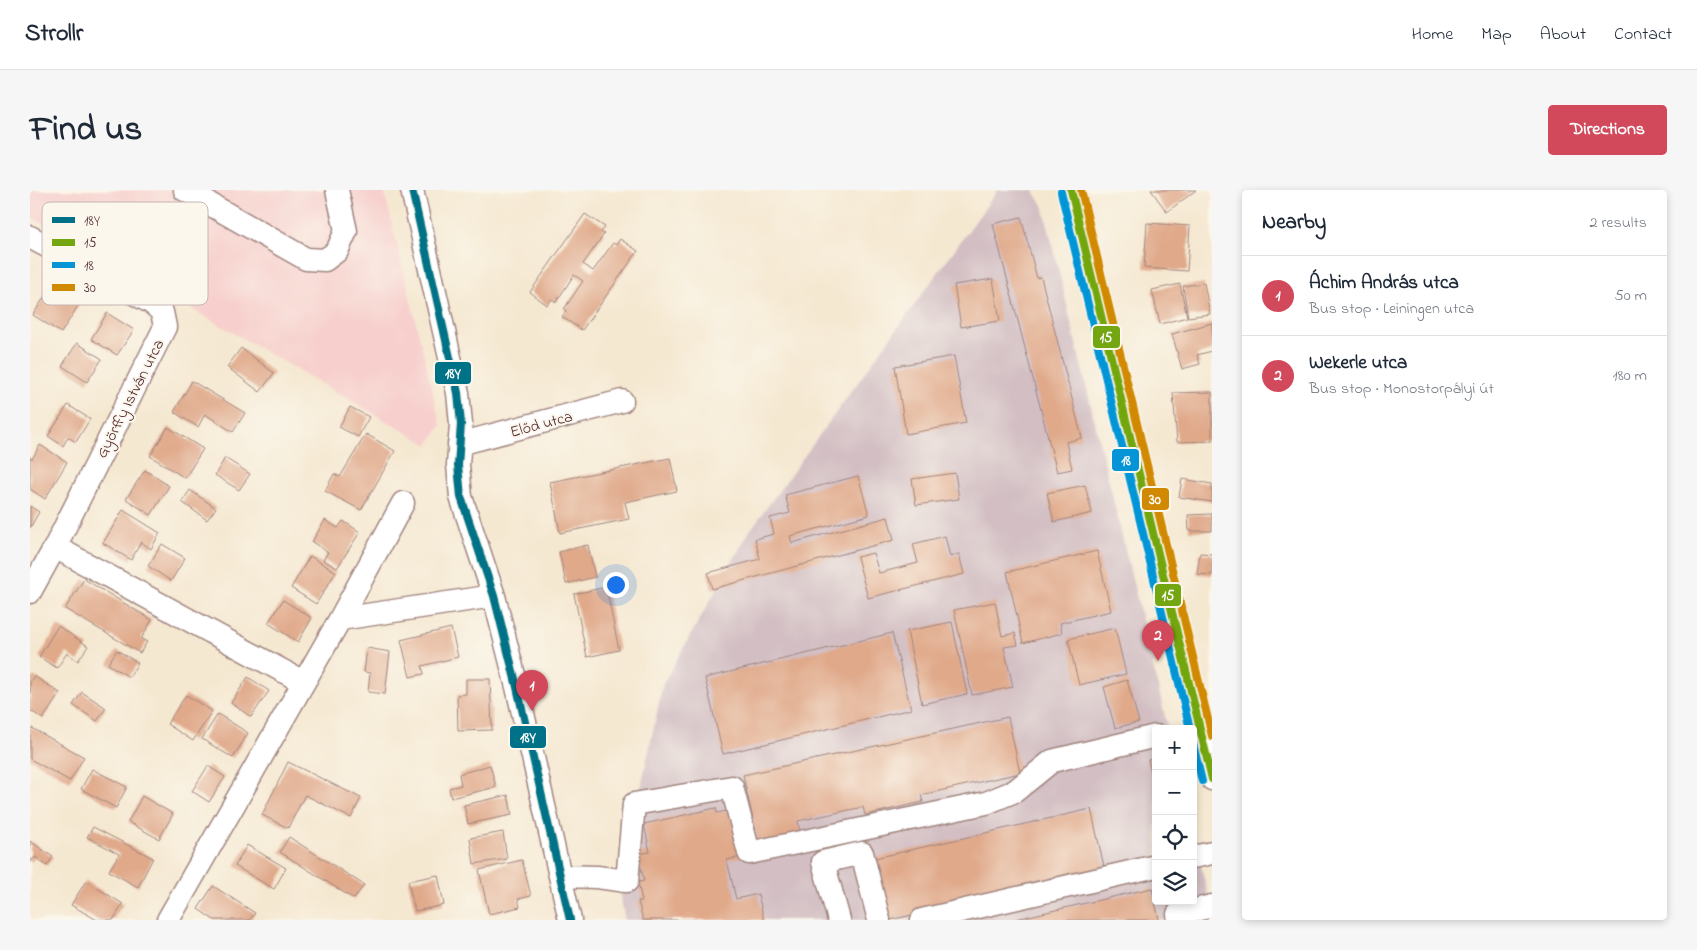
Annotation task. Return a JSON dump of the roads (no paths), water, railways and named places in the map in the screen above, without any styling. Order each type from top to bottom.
[{"type":"street","points":[[185,190],[206,202]]},
{"type":"street","points":[[208,203],[306,259],[325,260],[337,251],[346,230],[338,190]]},
{"type":"street","points":[[412,190],[458,393],[460,424],[458,465],[461,497],[494,596],[517,687],[570,920]]},
{"type":"street","points":[[1071,190],[1192,725]]},
{"type":"street","name":"Györffy István utca","points":[[30,237],[42,243]]},
{"type":"street","name":"Györffy István utca","points":[[30,592],[55,548],[165,327],[162,312],[154,305]]},
{"type":"street","name":"Előd utca","points":[[459,444],[622,401]]},
{"type":"street","points":[[168,920],[340,619],[403,503]]},
{"type":"street","points":[[55,548],[303,682]]},
{"type":"street","points":[[340,619],[494,596]]},
{"type":"street","points":[[560,876],[597,877],[627,881],[634,804],[732,787],[749,853],[986,803],[1015,791],[1052,761],[1152,737]]},
{"type":"street","points":[[1197,740],[1212,778]]},
{"type":"street","points":[[839,920],[823,862],[862,853],[879,920]]},
{"type":"street","points":[[1197,856],[1212,853]]},
{"type":"street","points":[[922,920],[1152,867]]},
{"type":"street","points":[[1179,920],[1178,914],[1212,906]]},
{"type":"place","name":"Wekerle utca","points":[[1158,661]]},
{"type":"place","name":"Áchim András utca","points":[[532,711]]}]
